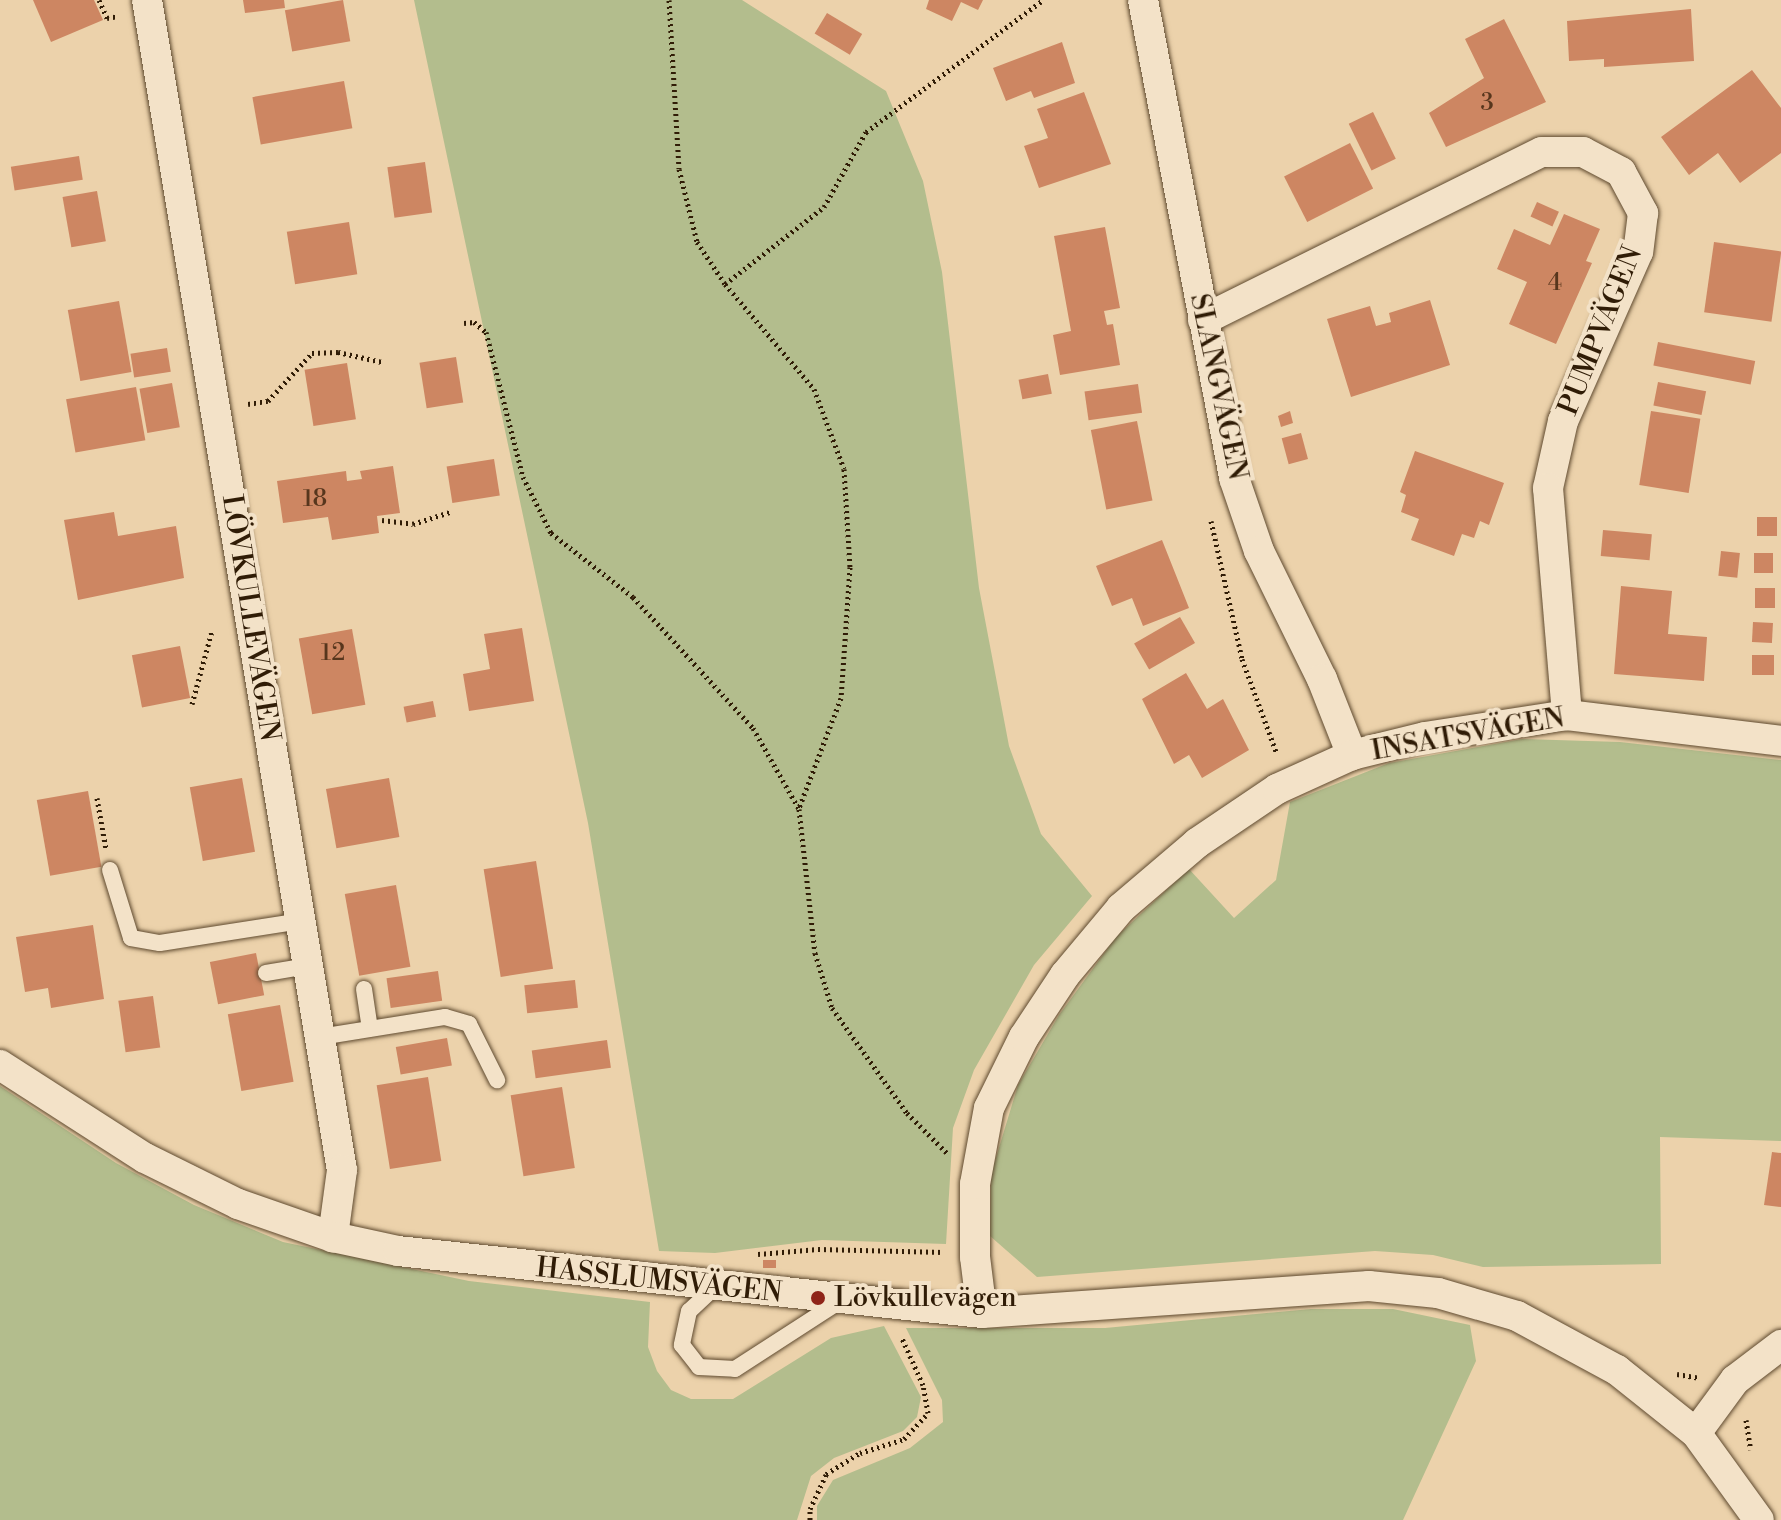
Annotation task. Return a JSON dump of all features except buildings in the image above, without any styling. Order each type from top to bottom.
[{"type":"street","name":"LÖVKULLEVÄGEN","points":[[147,0],[342,1170],[333,1237]]},
{"type":"street","name":"SLANGVÄGEN","points":[[1143,0],[1234,478],[1254,536],[1352,755]]},
{"type":"street","name":"PUMPVÄGEN","points":[[1203,320],[1542,152],[1583,152],[1621,172],[1643,213],[1638,252],[1563,421],[1548,488],[1567,715]]},
{"type":"street","name":"INSATSVÄGEN","points":[[982,1313],[975,1257],[975,1184],[989,1108],[1024,1037],[1065,975],[1121,908],[1197,843],[1277,789],[1352,755],[1425,737],[1567,715],[1781,741]]},
{"type":"street","name":"HASSLUMSVÄGEN","points":[[0,1065],[145,1158],[238,1204],[333,1237],[398,1251],[887,1306],[982,1313],[1369,1286],[1438,1293],[1517,1316],[1617,1370],[1696,1433],[1759,1520]]},
{"type":"street","points":[[1696,1433],[1721,1394],[1781,1345]]},
{"type":"lane","points":[[110,870],[131,938],[160,943],[300,921]]},
{"type":"lane","points":[[266,973],[308,966]]},
{"type":"lane","points":[[364,989],[370,1029]]},
{"type":"lane","points":[[320,1037],[445,1017],[469,1024],[497,1080]]},
{"type":"lane","points":[[715,1287],[689,1311],[682,1345],[699,1367],[735,1369],[841,1300]]},
{"type":"path","points":[[669,0],[679,169],[697,242],[725,284],[814,389],[844,469],[850,567],[841,698],[799,809]]},
{"type":"path","points":[[725,284],[824,207],[866,132],[1043,0]]},
{"type":"path","points":[[464,323],[474,322],[486,332],[523,477],[551,533],[633,597],[753,728],[799,809],[815,953],[832,1008],[907,1113],[975,1184]]},
{"type":"path","points":[[215,410],[268,401],[312,353],[338,352],[382,362]]},
{"type":"path","points":[[382,520],[413,524],[451,512]]},
{"type":"path","points":[[192,704],[212,631]]},
{"type":"path","points":[[97,798],[110,870]]},
{"type":"path","points":[[749,1255],[818,1249],[975,1257]]},
{"type":"path","points":[[810,1520],[810,1509],[826,1474],[860,1453],[904,1439],[928,1413],[923,1385],[887,1306]]},
{"type":"path","points":[[1664,1366],[1703,1379],[1744,1409],[1758,1462]]},
{"type":"green space","points":[[414,0],[742,0],[886,91],[923,181],[942,272],[979,588],[1009,746],[1041,834],[1092,896],[1034,965],[974,1070],[953,1128],[946,1244],[822,1240],[715,1253],[659,1251],[588,823]]},
{"type":"green space","points":[[1522,739],[1620,742],[1781,760],[1781,1141],[1660,1137],[1661,1264],[1483,1267],[1433,1255],[1375,1251],[1037,1277],[990,1236],[991,1174],[1018,1085],[1059,1015],[1116,937],[1189,869],[1234,918],[1276,880],[1290,802],[1389,763]]},
{"type":"green space","points":[[0,1086],[116,1163],[194,1205],[283,1242],[469,1281],[650,1302],[648,1347],[657,1371],[671,1390],[691,1399],[733,1399],[831,1338],[884,1326],[921,1397],[917,1417],[903,1431],[834,1458],[811,1476],[797,1520],[0,1520]]},
{"type":"green space","points":[[1311,1309],[1393,1309],[1470,1325],[1476,1361],[1403,1520],[817,1520],[817,1506],[833,1480],[910,1448],[943,1422],[942,1400],[906,1328],[1105,1328]]},
{"type":"place","name":"Lövkullevägen","points":[[818,1298]]}]
